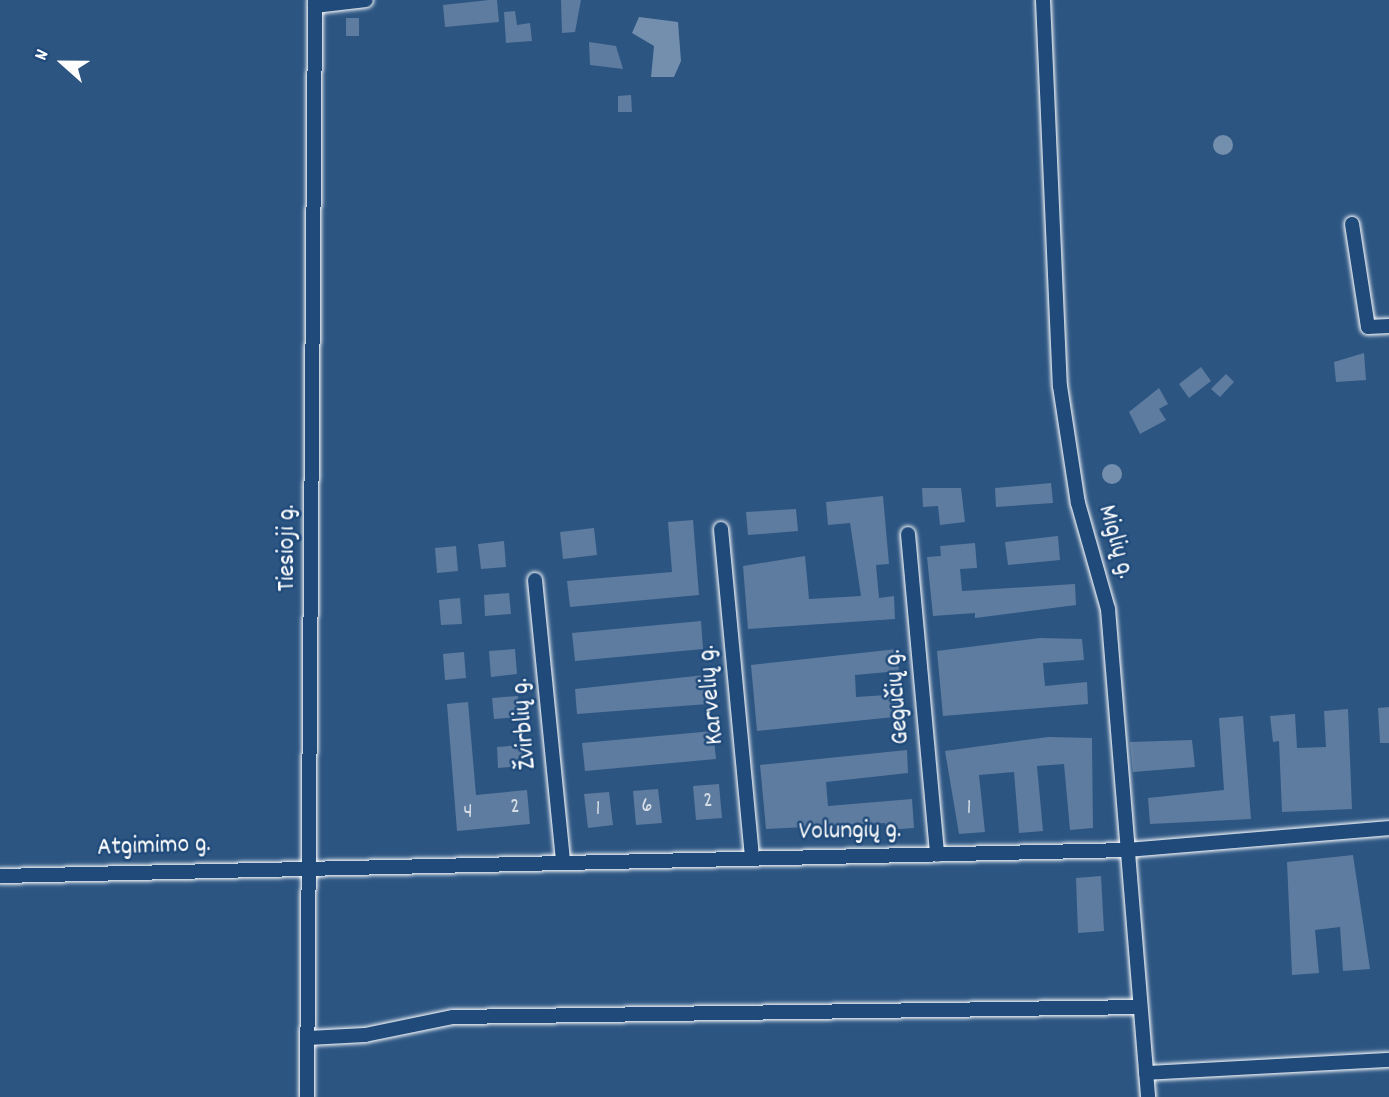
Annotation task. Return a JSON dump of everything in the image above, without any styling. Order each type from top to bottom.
[{"type":"street","points":[[315,3],[366,0]]},
{"type":"street","name":"Miglių g.","points":[[1042,0],[1060,386],[1078,503],[1108,608],[1148,1097]]},
{"type":"street","name":"Tiesioji g.","points":[[307,1097],[315,3]]},
{"type":"street","points":[[1352,223],[1368,327],[1389,326]]},
{"type":"street","name":"Karvelių g.","points":[[721,529],[752,857]]},
{"type":"street","name":"Gegučių g.","points":[[908,534],[937,855]]},
{"type":"street","name":"Žvirblių g.","points":[[536,580],[563,862]]},
{"type":"street","name":"Volungių g.","points":[[310,867],[1128,850],[1389,828]]},
{"type":"street","name":"Atgimimo g.","points":[[0,876],[310,867]]},
{"type":"street","points":[[308,1038],[365,1035],[453,1017],[1140,1007]]},
{"type":"street","points":[[1146,1073],[1389,1060]]},
{"type":"water","points":[[639,17],[678,22],[681,61],[674,77],[651,77],[654,46],[632,33]]},
{"type":"water","points":[[1223,135],[1230,138],[1233,145],[1230,152],[1223,155],[1216,152],[1213,145],[1216,138]]},
{"type":"water","points":[[1112,464],[1119,467],[1122,474],[1119,481],[1112,484],[1105,481],[1102,474],[1105,467]]},
{"type":"building","points":[[497,0],[499,22],[445,27],[443,5]]},
{"type":"building","points":[[561,0],[581,0],[575,32],[562,33]]},
{"type":"building","points":[[515,11],[517,25],[530,23],[532,41],[506,43],[504,12]]},
{"type":"building","points":[[346,18],[359,18],[359,36],[346,36]]},
{"type":"building","points":[[589,42],[616,46],[623,69],[590,65]]},
{"type":"building","points":[[631,95],[632,112],[618,112],[618,96]]},
{"type":"building","points":[[1364,353],[1366,380],[1336,382],[1334,362]]},
{"type":"building","points":[[1201,367],[1211,381],[1189,398],[1179,384]]},
{"type":"building","points":[[1226,374],[1234,382],[1220,397],[1211,389]]},
{"type":"building","points":[[1159,388],[1168,404],[1159,409],[1166,420],[1140,434],[1129,412]]},
{"type":"building","points":[[1051,483],[1053,503],[996,507],[995,488]]},
{"type":"building","points":[[922,488],[961,488],[965,522],[940,525],[938,506],[923,507]]},
{"type":"building","points":[[883,496],[889,564],[876,565],[879,598],[894,596],[895,619],[748,629],[743,566],[805,556],[809,599],[861,596],[850,523],[828,525],[826,502]]},
{"type":"building","points":[[796,509],[798,531],[748,535],[746,512]]},
{"type":"building","points":[[693,520],[699,595],[570,607],[567,581],[672,572],[668,522]]},
{"type":"building","points":[[594,528],[597,555],[563,559],[560,532]]},
{"type":"building","points":[[1058,536],[1060,560],[1008,565],[1005,542]]},
{"type":"building","points":[[504,541],[506,567],[481,569],[478,544]]},
{"type":"building","points":[[975,543],[977,568],[960,569],[962,591],[1075,584],[1076,605],[975,618],[975,613],[933,616],[927,557],[941,556],[940,546]]},
{"type":"building","points":[[456,546],[458,571],[437,573],[435,548]]},
{"type":"building","points":[[509,593],[511,614],[485,616],[484,595]]},
{"type":"building","points":[[460,598],[462,624],[441,625],[439,600]]},
{"type":"building","points":[[701,621],[703,649],[575,661],[572,633]]},
{"type":"building","points":[[1040,638],[1082,639],[1084,660],[1043,663],[1045,686],[1087,682],[1088,704],[943,716],[937,651]]},
{"type":"building","points":[[515,649],[517,674],[491,677],[489,651]]},
{"type":"building","points":[[897,649],[899,671],[855,675],[856,697],[902,694],[904,716],[757,731],[751,665]]},
{"type":"building","points":[[464,652],[466,678],[445,680],[443,654]]},
{"type":"building","points":[[705,675],[708,704],[577,714],[575,689]]},
{"type":"building","points":[[518,696],[520,717],[494,719],[492,698]]},
{"type":"building","points":[[468,702],[476,795],[527,790],[530,824],[457,831],[447,704]]},
{"type":"building","points":[[1389,707],[1389,743],[1380,743],[1378,708]]},
{"type":"building","points":[[1348,709],[1352,809],[1282,812],[1279,741],[1273,742],[1270,716],[1295,714],[1297,748],[1326,747],[1324,711]]},
{"type":"building","points":[[1243,716],[1251,819],[1150,824],[1148,798],[1224,790],[1219,718]]},
{"type":"building","points":[[713,731],[716,759],[585,771],[582,743]]},
{"type":"building","points":[[1048,737],[1092,738],[1093,828],[1070,830],[1064,764],[1037,766],[1043,831],[1019,833],[1014,772],[979,775],[985,832],[959,834],[945,751]]},
{"type":"building","points":[[1192,740],[1195,767],[1133,772],[1130,742]]},
{"type":"building","points":[[522,745],[524,766],[498,768],[497,747]]},
{"type":"building","points":[[907,750],[908,773],[826,782],[828,806],[912,799],[914,828],[886,830],[885,823],[766,829],[760,765]]},
{"type":"building","points":[[719,784],[722,818],[696,820],[693,786]]},
{"type":"building","points":[[658,789],[662,823],[636,825],[633,791]]},
{"type":"building","points":[[609,792],[613,825],[588,828],[584,794]]},
{"type":"building","points":[[1353,855],[1370,969],[1343,971],[1340,927],[1315,930],[1319,973],[1292,975],[1287,862]]},
{"type":"building","points":[[1101,876],[1104,931],[1078,933],[1076,878]]}]
